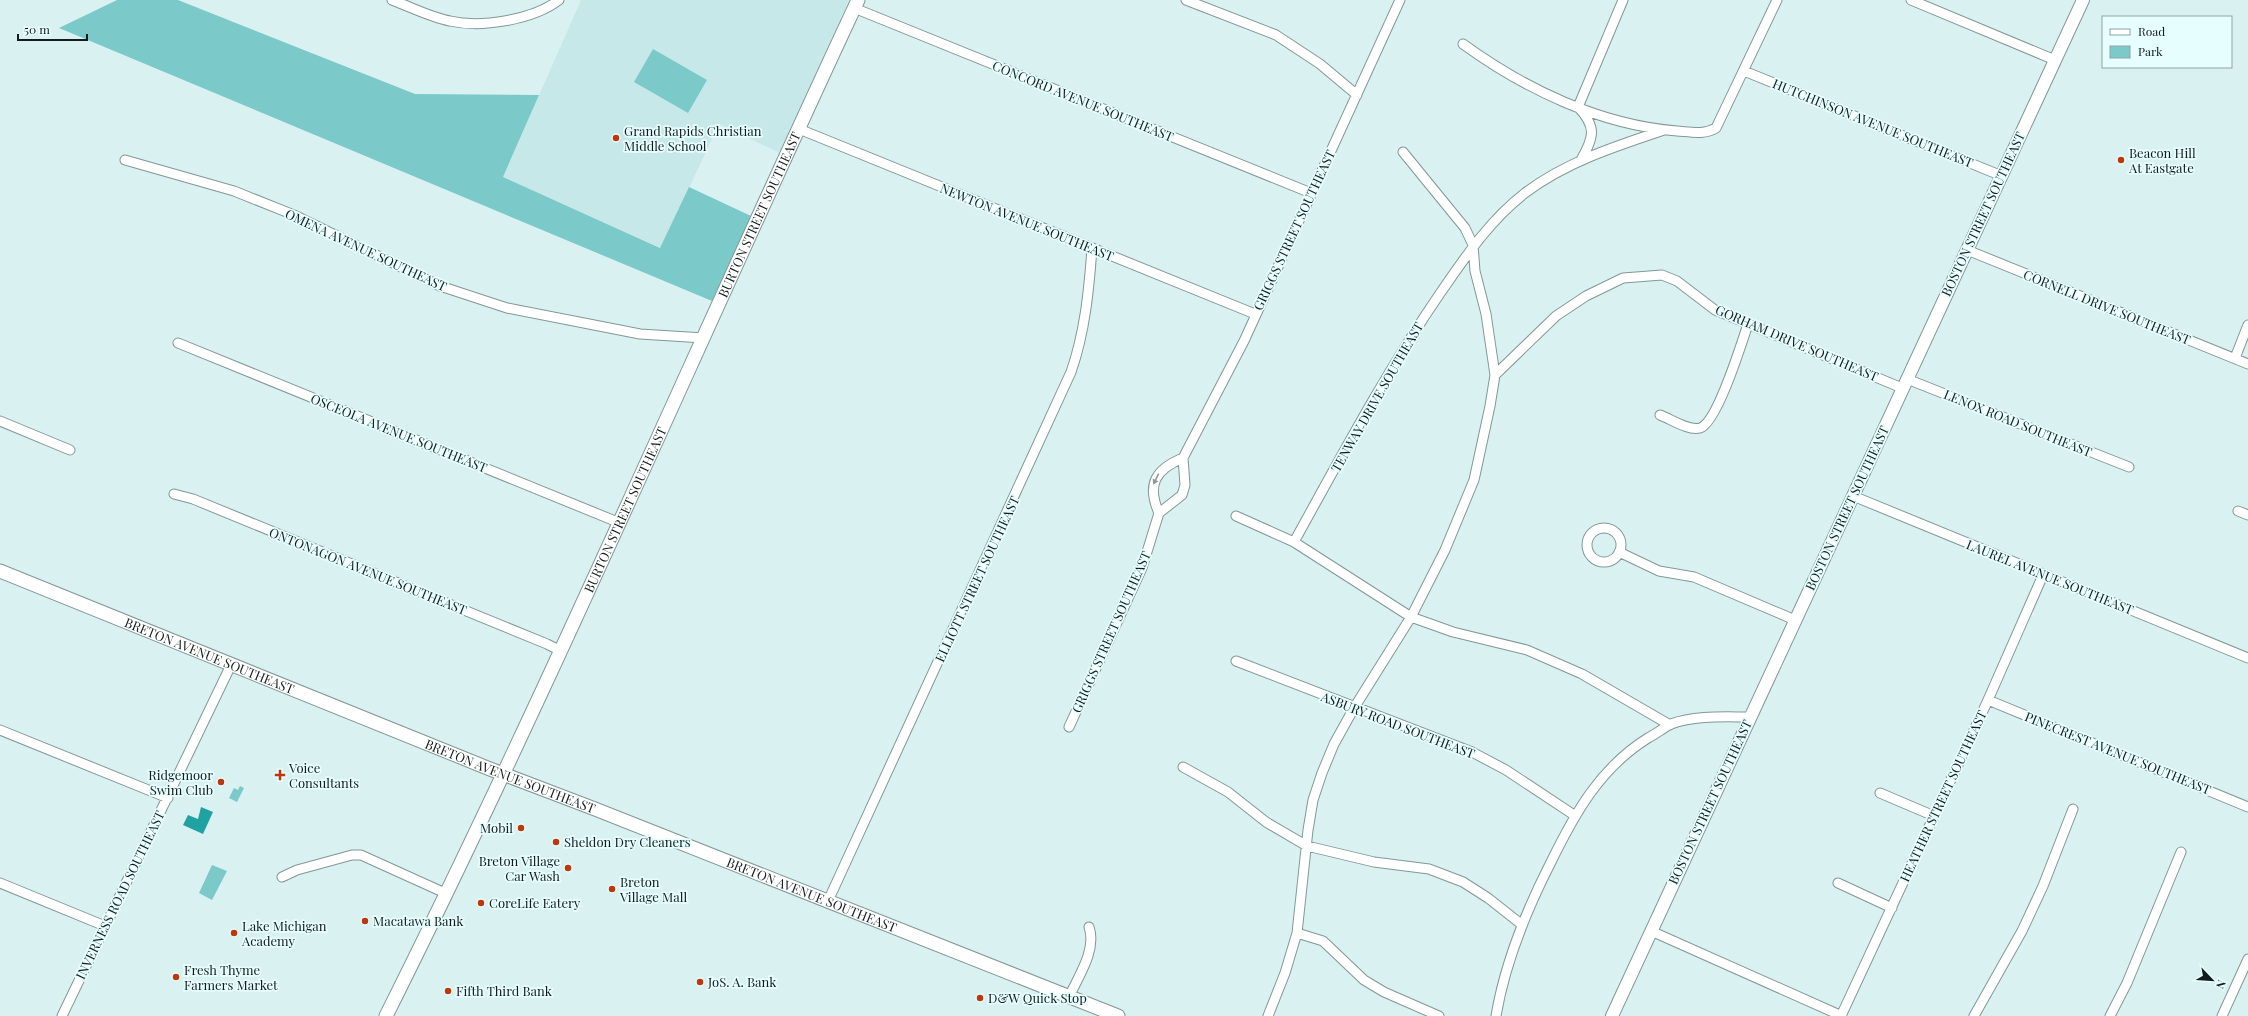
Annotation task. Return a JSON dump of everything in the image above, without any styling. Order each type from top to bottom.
[{"type":"main road","name":"BURTON STREET SOUTHEAST","points":[[386,1016],[503,774],[620,524],[856,4]]},
{"type":"main road","name":"BRETON AVENUE SOUTHEAST","points":[[0,571],[503,774],[1118,1016]]},
{"type":"street","points":[[392,0],[449,21],[470,24],[517,19],[538,11],[559,0]]},
{"type":"street","points":[[1186,0],[1282,38],[1320,64],[1357,95]]},
{"type":"street","name":"GRIGGS STREET SOUTHEAST","points":[[1183,458],[1256,314],[1400,0]]},
{"type":"street","points":[[1578,107],[1623,0]]},
{"type":"street","points":[[1463,44],[1494,66],[1517,79],[1578,107],[1664,130],[1704,133],[1716,128],[1777,0]]},
{"type":"street","points":[[1911,0],[2055,60]]},
{"type":"street","name":"BOSTON STREET SOUTHEAST","points":[[1612,1016],[1904,383],[2083,0]]},
{"type":"street","name":"CONCORD AVENUE SOUTHEAST","points":[[856,4],[1312,194]]},
{"type":"street","name":"HUTCHINSON AVENUE SOUTHEAST","points":[[1744,71],[2002,176]]},
{"type":"street","points":[[1578,107],[1587,117],[1592,127],[1591,140],[1581,160]]},
{"type":"street","name":"NEWTON AVENUE SOUTHEAST","points":[[799,129],[1256,314]]},
{"type":"street","name":"TENWAY DRIVE SOUTHEAST","points":[[1294,542],[1390,370],[1474,245],[1504,211],[1525,193],[1581,160],[1664,130]]},
{"type":"street","points":[[1268,1016],[1283,980],[1297,933],[1310,815],[1317,786],[1332,750],[1354,708],[1412,617],[1445,550],[1474,480],[1486,427],[1495,375],[1486,314],[1475,271],[1474,245],[1465,228],[1403,152]]},
{"type":"street","name":"OMENA AVENUE SOUTHEAST","points":[[125,160],[234,191],[294,215],[440,286],[507,308],[640,334],[704,338]]},
{"type":"street","name":"ELLIOTT STREET SOUTHEAST","points":[[828,901],[1071,372],[1078,353],[1084,323],[1092,248]]},
{"type":"street","name":"CORNELL DRIVE SOUTHEAST","points":[[1966,250],[2248,364]]},
{"type":"street","name":"GORHAM DRIVE SOUTHEAST","points":[[1495,375],[1556,316],[1586,296],[1622,278],[1662,275],[1677,281],[1715,310],[1904,383]]},
{"type":"street","points":[[1660,415],[1692,428],[1704,426],[1710,420],[1726,385],[1748,324]]},
{"type":"street","points":[[2235,358],[2248,325]]},
{"type":"street","name":"OSCEOLA AVENUE SOUTHEAST","points":[[178,344],[620,524]]},
{"type":"street","name":"LENOX ROAD SOUTHEAST","points":[[1904,383],[2128,468]]},
{"type":"street","points":[[0,421],[70,450]]},
{"type":"street","points":[[1183,458],[1185,484],[1182,495],[1159,513],[1153,491],[1157,476],[1165,467],[1183,458]]},
{"type":"street","name":"ONTONAGON AVENUE SOUTHEAST","points":[[174,494],[193,499],[561,651]]},
{"type":"street","name":"LAUREL AVENUE SOUTHEAST","points":[[1853,496],[2248,658]]},
{"type":"street","points":[[2238,511],[2248,515]]},
{"type":"street","name":"GRIGGS STREET SOUTHEAST","points":[[1068,727],[1145,561],[1159,513]]},
{"type":"street","points":[[1236,516],[1294,542],[1412,617],[1453,632],[1527,650],[1582,674],[1670,725]]},
{"type":"street","points":[[1619,552],[1659,571],[1694,577],[1795,620]]},
{"type":"street","name":"HEATHER STREET SOUTHEAST","points":[[1842,1016],[1988,700],[2043,575]]},
{"type":"street","name":"ASBURY ROAD SOUTHEAST","points":[[1236,661],[1354,708],[1431,735],[1472,752],[1506,770],[1574,815]]},
{"type":"street","name":"INVERNESS ROAD SOUTHEAST","points":[[62,1016],[231,665]]},
{"type":"street","name":"PINECREST AVENUE SOUTHEAST","points":[[1988,700],[2248,806]]},
{"type":"street","points":[[1496,1016],[1499,999],[1521,924],[1574,815],[1590,791],[1630,749],[1670,725],[1680,721],[1718,717],[1750,717]]},
{"type":"street","points":[[0,730],[168,798]]},
{"type":"street","points":[[1183,767],[1228,792],[1266,822],[1307,846],[1374,862],[1429,869],[1463,882],[1488,898],[1521,924]]},
{"type":"street","points":[[1880,793],[1934,816]]},
{"type":"street","points":[[1974,1016],[2022,931],[2043,886],[2073,809]]},
{"type":"street","points":[[2110,1016],[2127,983],[2181,852]]},
{"type":"street","points":[[282,877],[297,870],[357,855],[377,861],[445,893]]},
{"type":"street","points":[[0,883],[105,926]]},
{"type":"street","points":[[1838,883],[1892,908]]},
{"type":"street","points":[[1069,997],[1090,948],[1092,937],[1089,927]]},
{"type":"street","points":[[1651,931],[1842,1016]]},
{"type":"street","points":[[1297,933],[1323,941],[1364,980],[1384,992],[1439,1016]]},
{"type":"street","points":[[2222,1016],[2248,959]]},
{"type":"shaded area","name":"Grand Rapids Christian Middle School","points":[[581,0],[849,0],[780,153],[719,124],[661,248],[503,177]]},
{"type":"shaded area","points":[[201,807],[213,812],[203,834],[183,825],[188,815],[198,819]]},
{"type":"green space","points":[[117,0],[178,0],[415,94],[539,95],[503,177],[660,248],[689,187],[751,216],[712,301],[59,28]]},
{"type":"green space","points":[[653,49],[707,80],[688,113],[634,82]]},
{"type":"green space","points":[[240,786],[244,788],[237,802],[229,798],[234,788],[238,790]]},
{"type":"green space","points":[[212,865],[227,871],[212,900],[199,893]]},
{"type":"place","name":"Grand Rapids Christian Middle School","points":[[616,138]]},
{"type":"place","name":"Beacon Hill At Eastgate","points":[[2121,160]]},
{"type":"place","name":"Voice Consultants","points":[[280,775]]},
{"type":"place","name":"Ridgemoor Swim Club","points":[[221,782]]},
{"type":"place","name":"Mobil","points":[[521,828]]},
{"type":"place","name":"Sheldon Dry Cleaners","points":[[556,842]]},
{"type":"place","name":"Breton Village Car Wash","points":[[568,868]]},
{"type":"place","name":"Breton Village Mall","points":[[612,889]]},
{"type":"place","name":"CoreLife Eatery","points":[[481,903]]},
{"type":"place","name":"Macatawa Bank","points":[[365,921]]},
{"type":"place","name":"Lake Michigan Academy","points":[[234,933]]},
{"type":"place","name":"Fresh Thyme Farmers Market","points":[[176,977]]},
{"type":"place","name":"JoS. A. Bank","points":[[700,982]]},
{"type":"place","name":"Fifth Third Bank","points":[[448,991]]},
{"type":"place","name":"D&W Quick Stop","points":[[980,998]]}]
